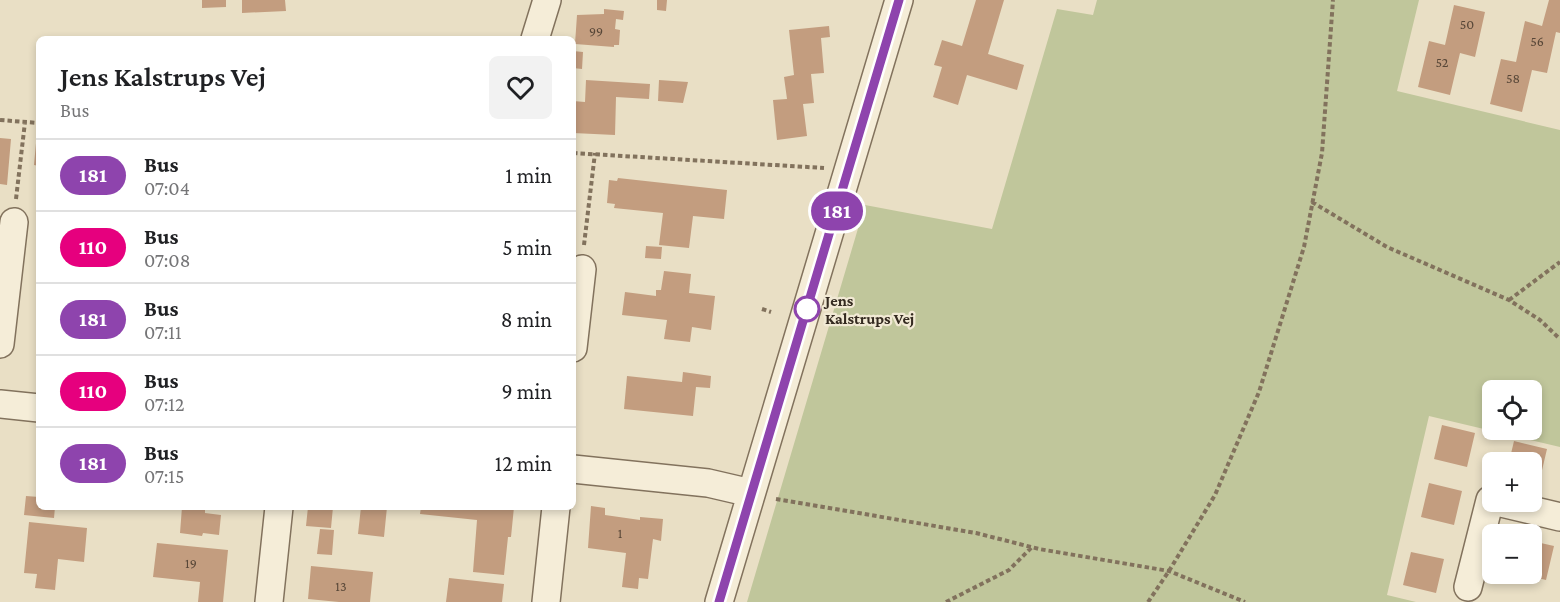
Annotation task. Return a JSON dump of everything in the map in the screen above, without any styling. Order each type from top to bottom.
[{"type":"street","points":[[536,36],[547,0]]},
{"type":"street","points":[[719,602],[762,496],[899,0]]},
{"type":"street","points":[[0,344],[14,222]]},
{"type":"street","points":[[576,322],[582,269]]},
{"type":"street","points":[[0,404],[36,408]]},
{"type":"street","points":[[576,469],[708,483],[762,496]]},
{"type":"street","points":[[269,602],[279,510]]},
{"type":"street","points":[[546,602],[556,510]]},
{"type":"street","points":[[1468,587],[1487,512]]},
{"type":"street","points":[[1539,512],[1560,517]]},
{"type":"path","points":[[1148,602],[1215,495],[1259,392],[1304,247],[1322,153],[1333,0]]},
{"type":"path","points":[[0,120],[36,123]]},
{"type":"path","points":[[14,222],[25,122]]},
{"type":"path","points":[[576,153],[827,168]]},
{"type":"path","points":[[582,269],[595,153]]},
{"type":"path","points":[[1312,202],[1387,247],[1509,300],[1540,320],[1560,339]]},
{"type":"path","points":[[1509,300],[1560,262]]},
{"type":"path","points":[[762,309],[771,312]]},
{"type":"path","points":[[762,496],[976,533],[1033,547],[1169,571],[1245,602]]},
{"type":"path","points":[[946,602],[1009,570],[1033,547]]},
{"type":"green space","points":[[1097,0],[1419,0],[1397,91],[1560,130],[1560,447],[1530,440],[1542,440],[1542,380],[1482,380],[1482,429],[1429,416],[1387,595],[1416,602],[747,602],[865,205],[992,229],[1057,9],[1093,15]]},
{"type":"building","points":[[202,0],[226,0],[226,7],[202,8]]},
{"type":"building","points":[[242,0],[285,0],[286,11],[242,13]]},
{"type":"building","points":[[657,0],[667,0],[666,11],[657,10]]},
{"type":"building","points":[[976,0],[1004,0],[988,54],[1024,65],[1017,90],[967,75],[958,105],[933,97],[942,67],[934,65],[942,40],[962,46]]},
{"type":"building","points":[[1549,0],[1560,0],[1560,33],[1556,32],[1547,73],[1532,70],[1522,112],[1490,104],[1501,59],[1516,62],[1525,21],[1542,26]]},
{"type":"building","points":[[1454,5],[1485,12],[1475,57],[1460,53],[1450,95],[1418,87],[1429,41],[1445,45]]},
{"type":"building","points":[[604,9],[624,11],[623,20],[616,19],[615,29],[620,30],[619,45],[614,45],[614,47],[576,44],[577,15],[604,14]]},
{"type":"building","points":[[829,26],[830,37],[821,38],[824,73],[811,74],[814,103],[803,104],[807,136],[777,140],[773,100],[787,99],[784,77],[794,75],[789,30]]},
{"type":"building","points":[[576,51],[583,52],[582,69],[576,68]]},
{"type":"building","points":[[586,80],[650,84],[649,99],[616,97],[615,135],[576,133],[576,101],[585,102]]},
{"type":"building","points":[[659,80],[688,82],[683,103],[658,101]]},
{"type":"building","points":[[0,138],[11,139],[7,185],[0,184]]},
{"type":"building","points":[[618,178],[727,190],[724,219],[693,216],[689,248],[659,245],[663,213],[614,208],[615,204],[607,203],[609,180],[617,181]]},
{"type":"building","points":[[646,246],[662,247],[661,259],[645,258]]},
{"type":"building","points":[[664,271],[691,274],[689,293],[715,296],[711,330],[692,327],[690,342],[664,339],[667,320],[622,315],[625,292],[656,296],[656,290],[661,290]]},
{"type":"building","points":[[683,372],[711,376],[710,388],[696,387],[693,416],[624,409],[627,376],[682,382]]},
{"type":"building","points":[[1442,425],[1475,433],[1467,467],[1434,459]]},
{"type":"building","points":[[1514,441],[1547,449],[1542,470],[1542,452],[1511,452]]},
{"type":"building","points":[[1429,483],[1462,491],[1454,525],[1421,517]]},
{"type":"building","points":[[26,496],[36,497],[36,510],[55,510],[54,518],[24,515]]},
{"type":"building","points":[[591,506],[605,508],[605,515],[640,520],[640,517],[663,519],[661,541],[653,539],[648,579],[639,578],[638,589],[622,587],[626,553],[588,548]]},
{"type":"building","points":[[182,510],[205,510],[205,513],[221,515],[219,535],[203,533],[202,536],[180,533]]},
{"type":"building","points":[[308,510],[333,510],[331,528],[306,526]]},
{"type":"building","points":[[361,510],[387,510],[384,537],[358,534]]},
{"type":"building","points":[[421,510],[514,510],[504,575],[473,572],[477,520],[420,514]]},
{"type":"building","points":[[29,522],[87,528],[84,562],[58,559],[55,590],[35,588],[37,574],[24,573]]},
{"type":"building","points":[[320,529],[334,530],[332,555],[317,554]]},
{"type":"building","points":[[157,543],[228,550],[223,602],[198,602],[200,582],[153,577]]},
{"type":"building","points":[[1542,543],[1554,546],[1546,580],[1542,579]]},
{"type":"building","points":[[1411,552],[1444,559],[1436,593],[1403,585]]},
{"type":"building","points":[[311,566],[373,572],[370,602],[308,599]]},
{"type":"building","points":[[449,578],[504,584],[502,602],[446,602]]},
{"type":"bus line","name":"181","points":[[719,602],[899,0]]},
{"type":"place","name":"Jens Kalstrups Vej","points":[[807,309]]}]
